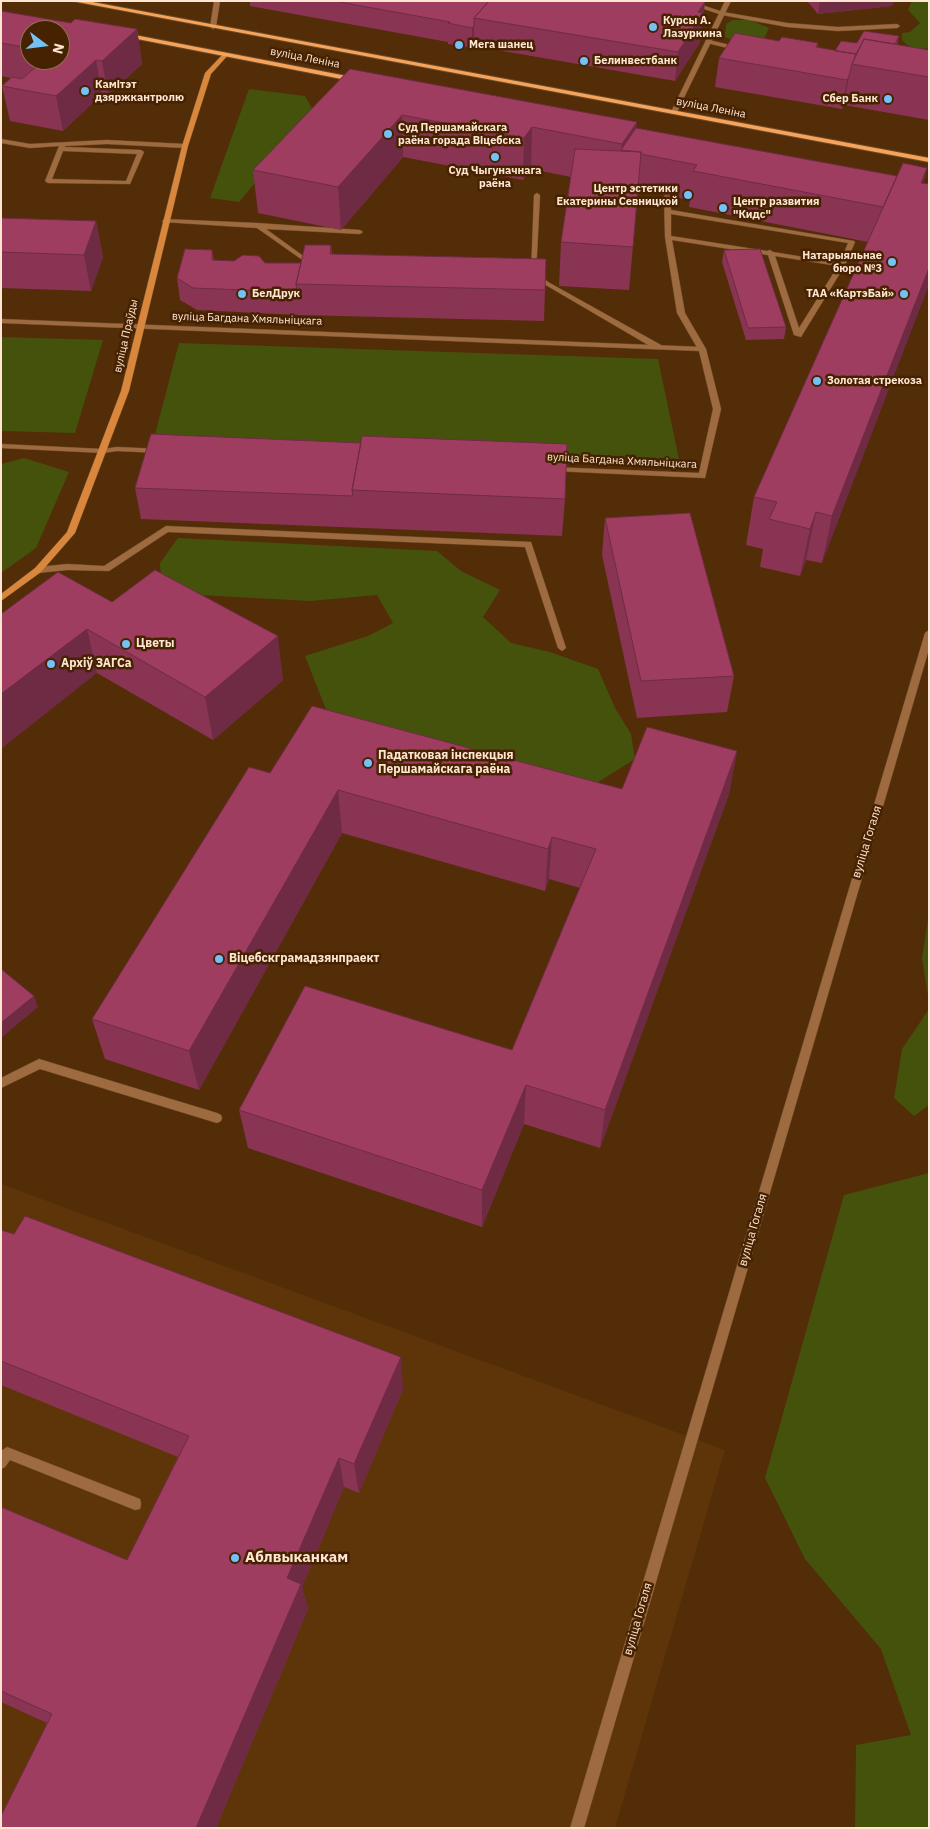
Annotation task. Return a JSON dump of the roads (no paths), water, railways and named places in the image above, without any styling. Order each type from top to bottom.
[{"type":"main road","name":"вуліца Леніна","points":[[76,1],[929,160]]},
{"type":"main road","name":"вуліца Леніна","points":[[112,32],[363,81]]},
{"type":"main road","name":"вуліца Праўды","points":[[1,598],[38,570],[70,533],[104,451],[124,391],[185,146],[208,73],[226,54]]},
{"type":"street","points":[[213,27],[217,1]]},
{"type":"street","points":[[683,1],[722,13],[787,25],[838,29],[897,26]]},
{"type":"street","points":[[674,112],[728,1]]},
{"type":"street","points":[[709,42],[744,50]]},
{"type":"street","points":[[1,141],[30,146],[63,147],[141,152],[128,183],[48,180],[63,147]]},
{"type":"street","points":[[63,147],[107,142],[185,146]]},
{"type":"street","points":[[533,272],[537,195]]},
{"type":"street","points":[[667,196],[668,237],[681,313],[702,349]]},
{"type":"street","points":[[667,211],[852,242],[842,265],[798,335],[770,252]]},
{"type":"street","points":[[165,221],[360,232]]},
{"type":"street","points":[[257,225],[314,266]]},
{"type":"street","points":[[668,237],[842,265]]},
{"type":"street","points":[[523,272],[533,272],[546,283],[658,347]]},
{"type":"street","name":"вуліца Багдана Хмяльніцкага","points":[[1,321],[702,349],[718,410],[702,476],[544,468]]},
{"type":"street","points":[[1,446],[104,451],[117,449],[167,451]]},
{"type":"street","points":[[38,570],[67,567],[106,570],[166,529],[528,544],[562,648]]},
{"type":"street","name":"вуліца Гогаля","points":[[577,1828],[929,633]]},
{"type":"street","points":[[1,1083],[39,1064],[217,1118]]},
{"type":"street","points":[[3,1455],[135,1504]]},
{"type":"place","name":"Курсы А. Лазуркина","points":[[653,27]]},
{"type":"place","name":"Мега шанец","points":[[459,45]]},
{"type":"place","name":"Белинвестбанк","points":[[584,61]]},
{"type":"place","name":"Камітэт дзяржкантролю","points":[[85,91]]},
{"type":"place","name":"Сбер Банк","points":[[888,99]]},
{"type":"place","name":"Суд Першамайскага раёна горада Віцебска","points":[[388,134]]},
{"type":"place","name":"Суд Чыгуначнага раёна","points":[[495,157]]},
{"type":"place","name":"Центр эстетики Екатерины Севницкой","points":[[688,195]]},
{"type":"place","name":"Центр развития \"Кидс\"","points":[[723,208]]},
{"type":"place","name":"Натарыяльнае бюро №3","points":[[892,262]]},
{"type":"place","name":"БелДрук","points":[[242,294]]},
{"type":"place","name":"ТАА «КартэБай»","points":[[904,294]]},
{"type":"place","name":"Золотая стрекоза","points":[[817,381]]},
{"type":"place","name":"Цветы","points":[[126,644]]},
{"type":"place","name":"Архіў ЗАГСа","points":[[51,664]]},
{"type":"place","name":"Падатковая інспекцыя Першамайскага раёна","points":[[368,763]]},
{"type":"place","name":"Віцебскграмадзянпраект","points":[[219,959]]},
{"type":"place","name":"Аблвыканкам","points":[[235,1558]]}]
